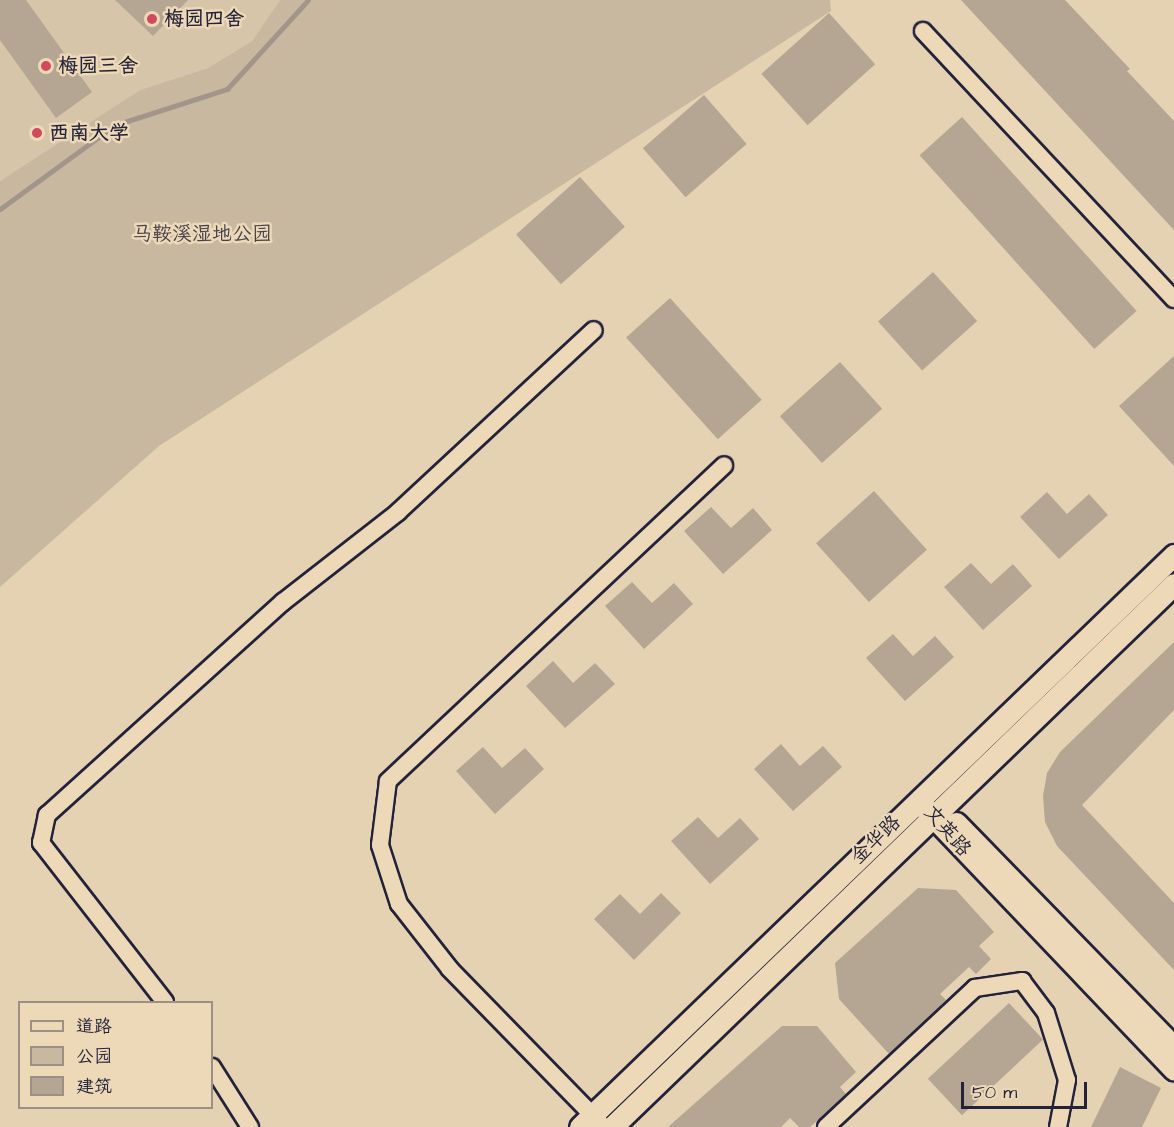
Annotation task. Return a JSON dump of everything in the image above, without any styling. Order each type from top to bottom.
[{"type":"main road","name":"金华路","points":[[592,1123],[918,798],[1174,555]]},
{"type":"main road","name":"金华路","points":[[612,1127],[1174,584]]},
{"type":"main road","name":"文英路","points":[[918,798],[1174,1047]]},
{"type":"main road","name":"文英路","points":[[936,813],[1174,1070]]},
{"type":"street","points":[[923,31],[1174,299]]},
{"type":"street","points":[[164,1001],[41,843],[47,815],[283,602],[398,512],[594,330]]},
{"type":"street","points":[[592,1123],[450,969],[399,903],[380,845],[388,781],[724,466]]},
{"type":"street","points":[[826,1127],[975,988],[1022,981],[1046,1013],[1067,1080],[1058,1127]]},
{"type":"street","points":[[213,1069],[250,1127]]},
{"type":"shaded area","name":"西南大学","points":[[0,0],[280,0],[252,41],[208,68],[140,90],[0,181]]},
{"type":"green space","name":"马鞍溪湿地公园","points":[[280,0],[830,0],[831,11],[159,446],[0,587],[0,181],[140,90],[208,68],[252,41]]},
{"type":"building","name":"梅园三舍","points":[[0,0],[26,0],[92,92],[56,118],[0,40]]},
{"type":"building","name":"梅园四舍","points":[[115,0],[188,0],[153,36]]},
{"type":"building","points":[[961,0],[1065,0],[1130,69],[1127,71],[1174,121],[1174,230]]},
{"type":"building","points":[[829,13],[875,64],[808,125],[761,74]]},
{"type":"building","points":[[704,95],[747,144],[686,197],[643,148]]},
{"type":"building","points":[[962,117],[1137,311],[1094,349],[920,155]]},
{"type":"building","points":[[580,177],[625,227],[561,284],[516,235]]},
{"type":"building","points":[[933,272],[977,321],[922,371],[878,322]]},
{"type":"building","points":[[670,298],[762,400],[718,439],[626,337]]},
{"type":"building","points":[[1174,356],[1174,466],[1119,406]]},
{"type":"building","points":[[840,362],[882,409],[822,463],[780,416]]},
{"type":"building","points":[[874,491],[927,550],[869,602],[816,543]]},
{"type":"building","points":[[1047,492],[1067,514],[1089,494],[1108,515],[1059,559],[1020,517]]},
{"type":"building","points":[[711,507],[731,528],[753,508],[772,530],[723,574],[684,531]]},
{"type":"building","points":[[971,563],[991,584],[1013,564],[1032,586],[983,630],[944,587]]},
{"type":"building","points":[[632,582],[652,603],[674,583],[693,604],[644,649],[605,606]]},
{"type":"building","points":[[893,634],[913,656],[935,636],[954,657],[905,701],[866,658]]},
{"type":"building","points":[[1174,642],[1174,710],[1082,805],[1174,903],[1174,970],[1057,846],[1045,822],[1043,796],[1047,773],[1060,752]]},
{"type":"building","points":[[553,661],[573,683],[595,663],[615,684],[565,728],[526,686]]},
{"type":"building","points":[[781,744],[800,766],[823,746],[842,767],[793,811],[754,769]]},
{"type":"building","points":[[483,747],[502,768],[525,748],[544,769],[495,814],[456,771]]},
{"type":"building","points":[[698,817],[718,838],[740,818],[759,839],[710,884],[671,841]]},
{"type":"building","points":[[918,888],[956,890],[994,932],[979,946],[991,959],[976,974],[969,967],[940,994],[946,1000],[889,1054],[839,999],[835,963]]},
{"type":"building","points":[[661,893],[681,913],[634,960],[594,919],[620,894],[640,914]]},
{"type":"building","points":[[1009,1003],[1043,1040],[962,1115],[928,1079]]},
{"type":"building","points":[[782,1026],[817,1026],[856,1072],[840,1087],[846,1094],[810,1127],[799,1127],[790,1118],[781,1127],[668,1127]]},
{"type":"building","points":[[1120,1067],[1161,1088],[1142,1127],[1091,1127]]},
{"type":"waterway","points":[[0,209],[115,125],[227,89],[308,0]]},
{"type":"place","name":"梅园四舍","points":[[152,19]]},
{"type":"place","name":"梅园三舍","points":[[46,66]]},
{"type":"place","name":"西南大学","points":[[37,133]]}]
